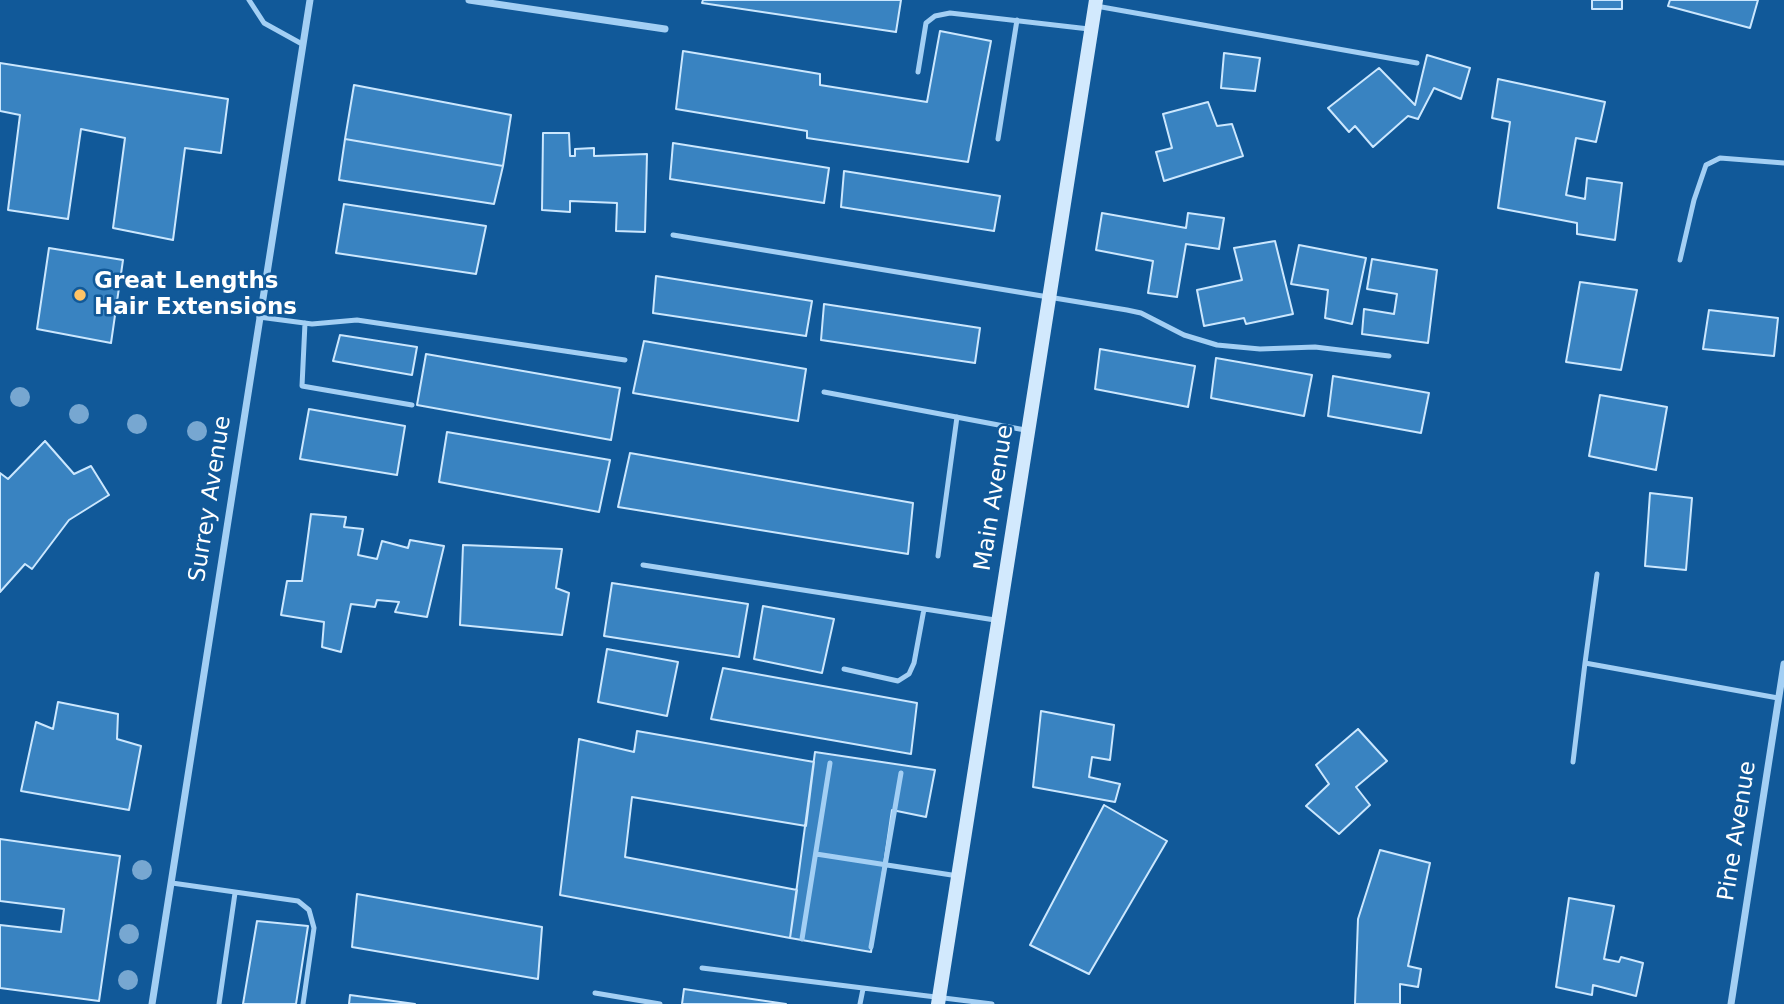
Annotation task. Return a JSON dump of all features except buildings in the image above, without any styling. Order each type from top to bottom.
[{"type":"street","name":"Surrey Avenue","points":[[152,1004],[310,0]]},
{"type":"street","points":[[469,0],[665,29]]},
{"type":"street","name":"Main Avenue","points":[[938,1001],[1095,3]]},
{"type":"street","name":"Pine Avenue","points":[[1731,1004],[1784,664]]},
{"type":"lane","points":[[249,0],[251,7],[264,23],[302,44]]},
{"type":"lane","points":[[1095,3],[1417,63]]},
{"type":"lane","points":[[918,72],[926,23],[935,16],[950,13],[1092,29]]},
{"type":"lane","points":[[998,139],[1017,20]]},
{"type":"lane","points":[[1681,260],[1694,200],[1706,165],[1720,158],[1784,163]]},
{"type":"lane","points":[[673,235],[1141,313],[1184,335],[1217,345],[1260,349],[1315,347],[1389,356]]},
{"type":"lane","points":[[259,317],[305,323],[357,320],[625,360]]},
{"type":"lane","points":[[305,323],[302,386],[412,405]]},
{"type":"lane","points":[[824,391],[1028,430]]},
{"type":"lane","points":[[938,556],[957,416]]},
{"type":"lane","points":[[643,565],[998,621]]},
{"type":"lane","points":[[1573,762],[1597,574]]},
{"type":"lane","points":[[844,669],[898,681],[909,674],[914,663],[924,609]]},
{"type":"lane","points":[[1585,663],[1778,698]]},
{"type":"lane","points":[[802,939],[830,763]]},
{"type":"lane","points":[[871,947],[901,773]]},
{"type":"lane","points":[[816,854],[958,876]]},
{"type":"lane","points":[[172,883],[298,901],[309,910],[314,928],[303,1004]]},
{"type":"lane","points":[[219,1004],[235,894]]},
{"type":"lane","points":[[702,968],[938,1001],[992,1004]]},
{"type":"lane","points":[[860,1004],[863,989]]},
{"type":"lane","points":[[595,993],[660,1004]]},
{"type":"place","name":"Great Lengths Hair Extensions","points":[[80,295]]}]
